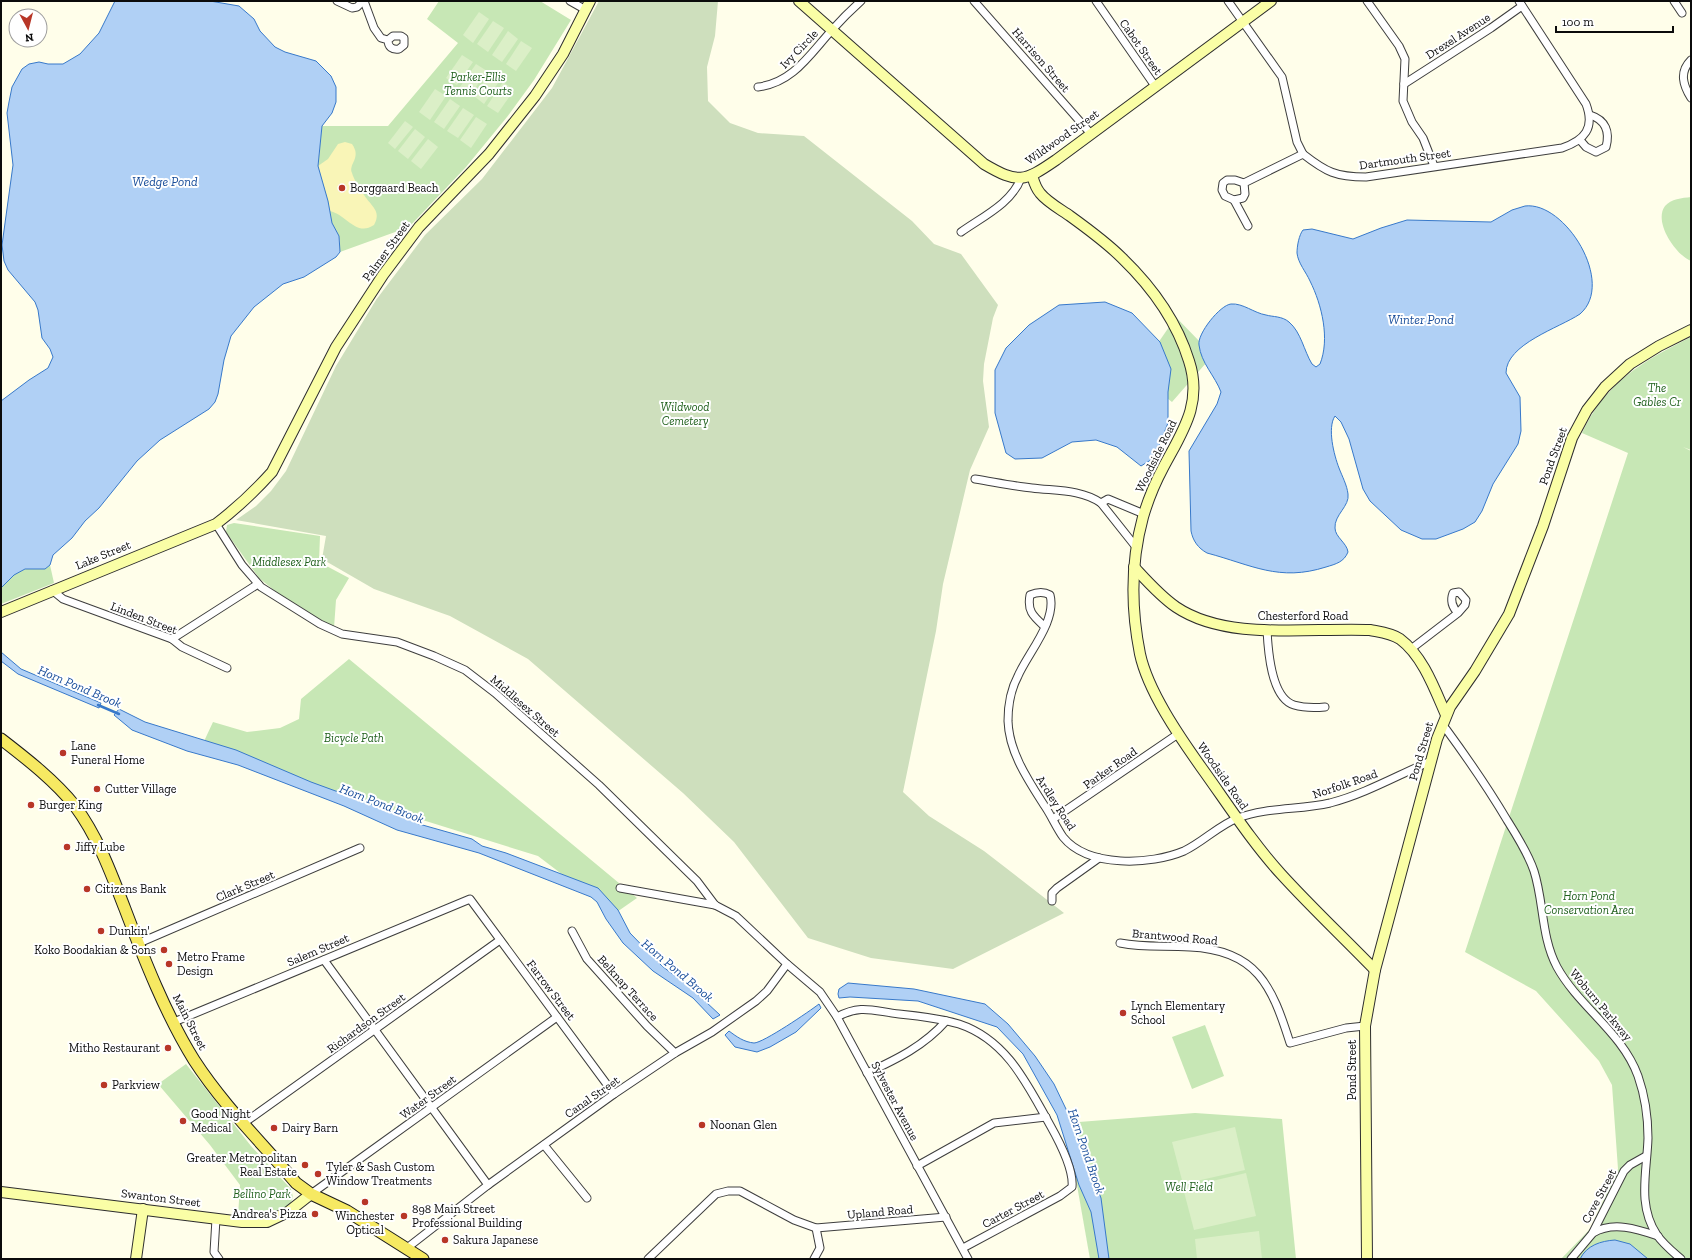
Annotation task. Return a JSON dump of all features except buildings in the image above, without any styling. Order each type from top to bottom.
[{"type":"main road","name":"Main Street","points":[[1,739],[49,780],[74,806],[93,834],[104,856],[139,943],[174,1022],[194,1060],[216,1090],[296,1183],[311,1194],[347,1212],[423,1259]]},
{"type":"street","points":[[337,1],[347,7],[354,8],[363,1],[376,33],[381,38],[388,40]]},
{"type":"street","points":[[570,1],[588,5]]},
{"type":"street","name":"Wildwood Street","points":[[799,1],[984,164],[1002,174],[1021,178],[1032,175],[1056,160],[1271,1]]},
{"type":"street","name":"Ivy Circle","points":[[758,87],[774,84],[790,75],[861,1]]},
{"type":"street","name":"Harrison Street","points":[[974,1],[1091,134]]},
{"type":"street","name":"Cabot Street","points":[[1096,1],[1155,86]]},
{"type":"street","points":[[1228,1],[1282,77],[1297,142],[1303,154],[1244,183],[1235,180],[1227,180],[1223,183],[1222,190],[1225,196],[1234,200],[1243,198],[1245,194],[1244,183]]},
{"type":"street","points":[[1368,1],[1399,46],[1405,59],[1403,101],[1406,110],[1423,138],[1434,166]]},
{"type":"street","points":[[1674,1],[1682,13]]},
{"type":"street","points":[[1521,3],[1580,92],[1590,115],[1596,117],[1605,126],[1609,136],[1606,147],[1596,152],[1586,147],[1580,140]]},
{"type":"street","name":"Drexel Avenue","points":[[1404,84],[1492,28],[1521,3]]},
{"type":"street","name":"Palmer Street","points":[[216,524],[238,508],[272,472],[336,347],[383,275],[419,227],[480,165],[504,137],[548,77],[566,48],[588,5]]},
{"type":"street","points":[[1691,60],[1684,70],[1683,80],[1691,98]]},
{"type":"street","name":"Dartmouth Street","points":[[1303,154],[1320,167],[1344,177],[1366,177],[1562,148],[1580,140],[1585,134],[1590,122],[1590,115]]},
{"type":"street","name":"Woodside Road","points":[[1032,175],[1036,188],[1046,199],[1081,224],[1121,256],[1149,286],[1169,318],[1185,348],[1189,359],[1194,386],[1189,419],[1163,468],[1144,514],[1136,547],[1133,593],[1140,655],[1155,692],[1178,734],[1252,839],[1281,874],[1375,970]]},
{"type":"street","points":[[961,232],[1011,196],[1018,187],[1021,178]]},
{"type":"street","points":[[1234,200],[1248,226]]},
{"type":"street","name":"Pond Street","points":[[1367,1259],[1365,1026],[1375,970],[1431,761],[1446,715],[1492,645],[1509,614],[1543,526],[1572,438],[1586,410],[1605,387],[1630,364],[1658,346],[1691,330]]},
{"type":"street","points":[[974,479],[1033,488],[1063,490],[1092,497],[1101,503],[1136,547]]},
{"type":"street","points":[[1101,503],[1108,499],[1144,514]]},
{"type":"street","name":"Middlesex Street","points":[[216,524],[242,565],[258,584],[320,624],[342,634],[397,642],[434,656],[465,670],[495,693],[561,753],[599,785],[697,880],[715,905],[736,916],[787,964]]},
{"type":"street","name":"Lake Street","points":[[1,612],[216,524]]},
{"type":"street","name":"Chesterford Road","points":[[1134,567],[1177,608],[1199,618],[1225,626],[1249,630],[1370,630],[1399,638],[1411,649],[1427,675],[1446,715]]},
{"type":"street","points":[[172,639],[258,584]]},
{"type":"street","name":"Linden Street","points":[[52,590],[63,599],[172,639],[182,647],[227,668]]},
{"type":"street","name":"Ardley Road","points":[[1044,626],[1030,613],[1030,595],[1037,592],[1045,592],[1050,595],[1052,604],[1050,613],[1038,640],[1018,675],[1012,691],[1008,720],[1010,743],[1026,778],[1063,837],[1076,848],[1088,855],[1099,858],[1127,860],[1168,856],[1194,846],[1238,818]]},
{"type":"street","points":[[1411,649],[1458,613]]},
{"type":"street","points":[[1267,630],[1272,667],[1277,687],[1283,697],[1293,705],[1311,708],[1325,707]]},
{"type":"street","name":"Woburn Parkway","points":[[1446,729],[1489,790],[1519,838],[1533,869],[1540,894],[1549,947],[1556,966],[1567,985],[1614,1035],[1635,1068],[1647,1106],[1648,1139],[1644,1179],[1646,1208],[1658,1236],[1680,1259]]},
{"type":"street","name":"Parker Road","points":[[1053,820],[1178,734]]},
{"type":"street","name":"Norfolk Road","points":[[1238,818],[1267,812],[1311,807],[1332,802],[1382,783],[1431,761]]},
{"type":"street","name":"Clark Street","points":[[139,943],[360,848]]},
{"type":"street","points":[[1052,900],[1052,893],[1057,888],[1099,858]]},
{"type":"street","points":[[620,888],[715,905]]},
{"type":"street","name":"Farrow Street","points":[[470,899],[614,1094]]},
{"type":"street","name":"Salem Street","points":[[174,1022],[470,899]]},
{"type":"street","name":"Belknap Terrace","points":[[572,931],[587,959],[647,1026],[675,1053]]},
{"type":"street","name":"Richardson Street","points":[[244,1123],[500,940]]},
{"type":"street","name":"Brantwood Road","points":[[1120,942],[1142,947],[1206,948],[1238,958],[1252,968],[1264,981],[1276,1002],[1290,1043],[1346,1028],[1365,1026]]},
{"type":"street","points":[[324,960],[433,1107],[488,1185]]},
{"type":"street","name":"Sylvester Avenue","points":[[787,964],[820,992],[837,1017],[968,1259]]},
{"type":"street","name":"Canal Street","points":[[407,1248],[488,1185],[614,1094],[675,1053],[712,1032],[756,1001],[767,991],[787,964]]},
{"type":"street","points":[[837,1017],[850,1010],[865,1009],[946,1020],[973,1031],[999,1048],[1024,1078],[1046,1117],[994,1123],[917,1166]]},
{"type":"street","name":"Water Street","points":[[311,1194],[557,1017]]},
{"type":"street","points":[[867,1073],[898,1059],[918,1046],[934,1034],[946,1020]]},
{"type":"street","name":"Carter Street","points":[[963,1248],[1060,1196],[1072,1187],[1073,1179],[1057,1137],[1046,1117]]},
{"type":"street","points":[[544,1145],[587,1198]]},
{"type":"street","name":"Cove Street","points":[[1571,1259],[1592,1234],[1624,1171],[1630,1165],[1646,1156]]},
{"type":"street","points":[[648,1259],[716,1194],[728,1191],[740,1191],[794,1220],[816,1228],[820,1248],[814,1259]]},
{"type":"street","name":"Swanton Street","points":[[1,1192],[242,1222],[267,1222],[288,1212],[311,1194]]},
{"type":"street","points":[[136,1259],[143,1209]]},
{"type":"street","name":"Upland Road","points":[[816,1228],[946,1217]]},
{"type":"street","points":[[216,1219],[214,1252],[219,1259]]},
{"type":"street","name":"Cove Street","points":[[1592,1234],[1602,1228],[1620,1226],[1644,1231],[1658,1236]]},
{"type":"green space","name":"Parker-Ellis Tennis Courts","points":[[439,1],[540,1],[571,20],[534,80],[507,117],[466,167],[409,227],[340,252],[340,241],[332,223],[328,201],[318,166],[322,126],[388,126],[458,43],[427,19]]},
{"type":"green space","name":"Wildwood Cemetery","points":[[599,1],[718,1],[715,36],[707,67],[708,101],[730,123],[758,133],[804,136],[912,221],[934,244],[961,254],[998,305],[993,318],[984,364],[983,381],[989,427],[970,470],[943,584],[936,631],[903,792],[929,816],[984,851],[1064,913],[953,969],[871,958],[808,938],[734,842],[683,793],[528,659],[450,616],[374,589],[322,559],[326,536],[236,520],[256,506],[271,491],[286,471],[336,366],[376,300],[425,235],[482,179],[552,88]]},
{"type":"green space","points":[[479,12],[489,19],[473,43],[463,35]]},
{"type":"green space","points":[[493,21],[504,28],[488,52],[477,44]]},
{"type":"green space","points":[[508,31],[518,39],[502,62],[492,55]]},
{"type":"green space","points":[[521,41],[532,48],[516,71],[506,64]]},
{"type":"green space","points":[[462,55],[473,62],[457,85],[446,78]]},
{"type":"green space","points":[[476,64],[487,71],[471,94],[460,87]]},
{"type":"green space","points":[[490,73],[500,80],[484,104],[474,96]]},
{"type":"green space","points":[[503,82],[514,90],[498,113],[487,106]]},
{"type":"green space","points":[[435,89],[446,96],[430,120],[419,112]]},
{"type":"green space","points":[[450,99],[460,106],[444,129],[434,122]]},
{"type":"green space","points":[[463,108],[474,115],[458,138],[447,131]]},
{"type":"green space","points":[[476,117],[487,124],[471,148],[460,140]]},
{"type":"green space","points":[[405,121],[413,127],[395,149],[388,143]]},
{"type":"green space","points":[[415,129],[425,137],[408,159],[398,151]]},
{"type":"green space","points":[[428,139],[438,147],[421,169],[411,161]]},
{"type":"green space","points":[[1691,197],[1691,261],[1679,252],[1668,237],[1664,229],[1662,213],[1665,206],[1670,202],[1677,199]]},
{"type":"green space","points":[[1167,308],[1201,343],[1206,363],[1172,402],[1157,390],[1158,343],[1169,327]]},
{"type":"green space","name":"Horn Pond Conservation Area","points":[[1691,337],[1691,450],[1683,447],[1691,451],[1691,1259],[1561,1259],[1590,1229],[1618,1169],[1612,1085],[1599,1061],[1536,991],[1465,952],[1628,453],[1582,433],[1602,400],[1627,375],[1657,355]]},
{"type":"green space","name":"Middlesex Park","points":[[234,523],[320,536],[319,562],[349,578],[336,600],[334,628],[275,591],[259,578],[226,532],[227,525]]},
{"type":"green space","points":[[50,565],[54,583],[1,604],[1,588],[15,574],[29,568],[42,568]]},
{"type":"green space","name":"Bicycle Path","points":[[349,659],[637,898],[614,914],[538,856],[199,752],[213,722],[247,732],[280,728],[299,719],[301,699]]},
{"type":"green space","points":[[1205,1025],[1224,1076],[1192,1089],[1172,1037]]},
{"type":"green space","name":"Bellino Park","points":[[186,1064],[251,1146],[291,1189],[293,1197],[290,1205],[264,1219],[238,1216],[240,1185],[210,1145],[158,1084]]},
{"type":"green space","name":"Well Field","points":[[1195,1113],[1282,1119],[1296,1259],[1090,1259],[1066,1123]]},
{"type":"green space","points":[[1235,1127],[1245,1170],[1183,1184],[1172,1142]]},
{"type":"green space","points":[[1246,1173],[1256,1216],[1194,1230],[1183,1188]]},
{"type":"green space","points":[[1259,1231],[1262,1259],[1197,1259],[1195,1239]]},
{"type":"sand","name":"Borggaard Beach","points":[[345,142],[352,144],[356,153],[351,170],[354,179],[376,212],[377,216],[374,225],[368,228],[357,227],[336,213],[330,211],[319,172],[318,166],[328,159],[338,144]]},
{"type":"water","name":"Wedge Pond","points":[[115,1],[210,1],[239,6],[254,19],[260,31],[275,47],[285,52],[316,61],[331,76],[336,87],[336,102],[332,113],[322,126],[318,166],[328,201],[332,223],[339,236],[340,252],[336,257],[304,277],[283,284],[254,307],[231,336],[224,360],[218,394],[215,402],[209,409],[160,440],[137,461],[99,508],[85,521],[72,538],[53,555],[50,565],[45,569],[25,569],[14,575],[1,588],[1,401],[48,368],[53,357],[50,349],[42,338],[38,310],[35,302],[8,270],[4,261],[2,245],[13,165],[7,113],[9,102],[12,87],[22,69],[29,64],[39,62],[48,64],[63,64],[80,54],[99,33]]},
{"type":"water","name":"Winter Pond","points":[[1525,206],[1540,208],[1556,216],[1581,246],[1589,265],[1592,283],[1590,300],[1580,314],[1524,345],[1508,363],[1506,373],[1520,397],[1521,431],[1518,444],[1493,484],[1482,511],[1475,522],[1463,529],[1436,539],[1422,539],[1401,530],[1370,501],[1363,489],[1349,439],[1341,422],[1335,416],[1331,434],[1333,449],[1346,484],[1348,494],[1347,503],[1335,523],[1337,534],[1346,546],[1348,552],[1344,558],[1333,565],[1294,573],[1252,567],[1207,553],[1201,549],[1193,538],[1191,531],[1189,451],[1217,404],[1221,392],[1202,358],[1199,340],[1205,327],[1221,309],[1231,304],[1235,304],[1262,314],[1286,320],[1297,331],[1309,359],[1316,367],[1320,364],[1323,354],[1323,322],[1314,290],[1300,264],[1297,253],[1300,235],[1303,230],[1312,229],[1353,239],[1407,220],[1491,222],[1512,210]]},
{"type":"water","points":[[1105,302],[1132,313],[1160,342],[1171,369],[1168,392],[1168,423],[1154,458],[1141,466],[1117,447],[1096,440],[1072,442],[1042,458],[1015,459],[1006,453],[995,413],[995,370],[1006,348],[1029,325],[1059,305]]},
{"type":"water","name":"Horn Pond Brook","points":[[1,652],[21,669],[101,703],[99,708],[18,674],[1,661]]},
{"type":"water","name":"Horn Pond Brook","points":[[119,709],[145,722],[236,750],[311,782],[404,816],[419,824],[472,839],[482,846],[506,853],[598,888],[618,910],[630,933],[662,966],[692,989],[720,1015],[713,1019],[693,998],[653,971],[623,943],[606,919],[597,902],[591,897],[479,853],[397,830],[344,806],[238,765],[187,751],[132,730],[114,715]]},
{"type":"water","name":"Horn Pond Brook","points":[[848,983],[914,989],[985,1004],[1008,1024],[1035,1056],[1054,1084],[1066,1109],[1101,1198],[1109,1259],[1099,1259],[1091,1212],[1079,1185],[1057,1115],[1023,1054],[997,1027],[918,1001],[850,997],[839,998],[839,989]]},
{"type":"water","name":"Horn Pond Brook","points":[[819,1004],[821,1008],[796,1032],[770,1047],[757,1052],[735,1047],[725,1035],[729,1031],[747,1042],[759,1042]]},
{"type":"water","points":[[1615,1240],[1630,1244],[1648,1259],[1580,1259],[1590,1247],[1605,1241]]},
{"type":"waterway","name":"Horn Pond Brook","points":[[98,705],[119,714]]},
{"type":"place","name":"Borggaard Beach","points":[[342,188]]},
{"type":"place","name":"Lane Funeral Home","points":[[63,753]]},
{"type":"place","name":"Cutter Village","points":[[97,789]]},
{"type":"place","name":"Burger King","points":[[31,805]]},
{"type":"place","name":"Jiffy Lube","points":[[67,847]]},
{"type":"place","name":"Citizens Bank","points":[[87,889]]},
{"type":"place","name":"Dunkin'","points":[[101,931]]},
{"type":"place","name":"Koko Boodakian & Sons","points":[[164,950]]},
{"type":"place","name":"Metro Frame Design","points":[[169,964]]},
{"type":"place","name":"Lynch Elementary School","points":[[1123,1013]]},
{"type":"place","name":"Mitho Restaurant","points":[[168,1048]]},
{"type":"place","name":"Parkview","points":[[104,1085]]},
{"type":"place","name":"Good Night Medical","points":[[183,1121]]},
{"type":"place","name":"Noonan Glen","points":[[702,1125]]},
{"type":"place","name":"Dairy Barn","points":[[274,1128]]},
{"type":"place","name":"Greater Metropolitan Real Estate","points":[[305,1165]]},
{"type":"place","name":"Tyler & Sash Custom Window Treatments","points":[[318,1174]]},
{"type":"place","name":"Winchester Optical","points":[[365,1202]]},
{"type":"place","name":"Andrea's Pizza","points":[[315,1214]]},
{"type":"place","name":"898 Main Street Professional Building","points":[[404,1216]]},
{"type":"place","name":"Sakura Japanese","points":[[445,1240]]},
{"type":"park label","name":"The Gables Cr","points":[[1657,395]]}]
